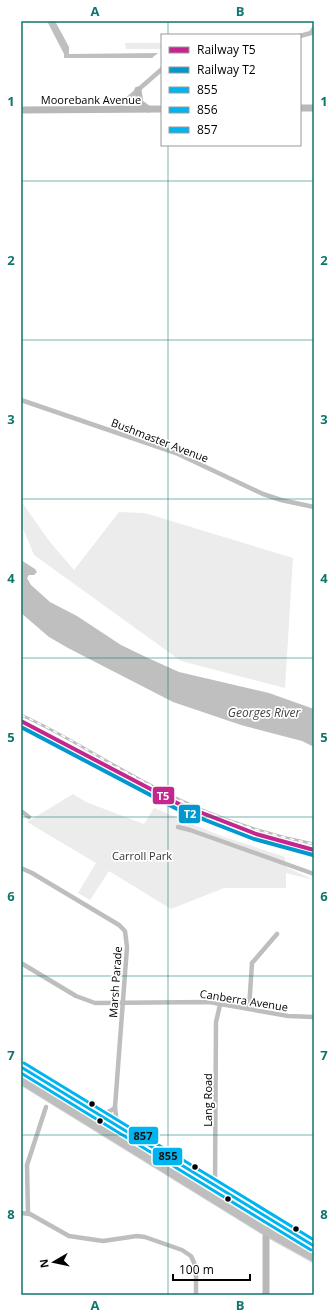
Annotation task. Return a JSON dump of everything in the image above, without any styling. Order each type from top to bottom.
[{"type":"highway","points":[[21,1067],[314,1246]]},
{"type":"highway","points":[[21,1080],[267,1232],[314,1258]]},
{"type":"main road","points":[[138,90],[140,103],[148,109]]},
{"type":"main road","points":[[301,108],[314,108]]},
{"type":"main road","name":"Moorebank Avenue","points":[[21,110],[161,109]]},
{"type":"main road","points":[[266,1295],[267,1232],[273,1221]]},
{"type":"street","points":[[301,36],[311,33],[314,28]]},
{"type":"street","points":[[116,110],[161,70]]},
{"type":"street","name":"Bushmaster Avenue","points":[[21,400],[176,453],[263,494],[280,500],[314,507]]},
{"type":"street","points":[[21,811],[29,817]]},
{"type":"street","points":[[178,827],[314,874]]},
{"type":"street","name":"Marsh Parade","points":[[21,868],[46,881],[118,925],[125,931],[127,947],[115,1107],[118,1126]]},
{"type":"street","points":[[249,1008],[252,963],[277,934]]},
{"type":"street","name":"Canberra Avenue","points":[[21,962],[76,996],[95,1003],[195,1002],[249,1008],[288,1016],[314,1017]]},
{"type":"street","name":"Lang Road","points":[[211,1196],[215,1185],[216,1022],[220,1004]]},
{"type":"street","points":[[28,1214],[27,1165],[46,1107]]},
{"type":"street","points":[[101,1115],[115,1107]]},
{"type":"street","points":[[21,1213],[28,1214],[68,1236],[108,1241],[137,1236],[149,1238],[182,1250],[191,1256],[196,1267],[196,1295]]},
{"type":"green space","points":[[125,43],[161,43],[161,49],[126,49]]},
{"type":"green space","points":[[21,501],[50,542],[74,570],[119,512],[145,513],[293,558],[285,688],[181,661],[34,555],[21,524]]},
{"type":"green space","name":"Carroll Park","points":[[73,794],[86,802],[144,824],[154,808],[216,834],[285,857],[286,867],[314,880],[286,873],[286,888],[224,888],[171,909],[109,871],[90,900],[78,893],[96,863],[27,822]]},
{"type":"water","points":[[47,21],[55,21],[69,47],[69,54],[158,53],[152,58],[64,58],[64,54]]},
{"type":"water","name":"Georges River","points":[[21,560],[35,569],[37,572],[34,575],[29,575],[27,578],[31,585],[50,602],[77,616],[121,645],[179,672],[269,693],[314,709],[314,747],[302,741],[241,725],[173,702],[49,637],[21,613]]},
{"type":"railway","points":[[21,715],[182,801],[225,819],[269,833],[314,844]]},
{"type":"rail line","name":"T5","points":[[21,721],[179,804],[256,834],[314,850]]},
{"type":"rail line","name":"T2","points":[[21,727],[177,809],[254,839],[313,855]]},
{"type":"transit line","name":"857","points":[[24,1063],[314,1240]]},
{"type":"transit line","name":"855","points":[[21,1067],[314,1246]]},
{"type":"transit line","name":"856","points":[[21,1073],[311,1250]]}]
